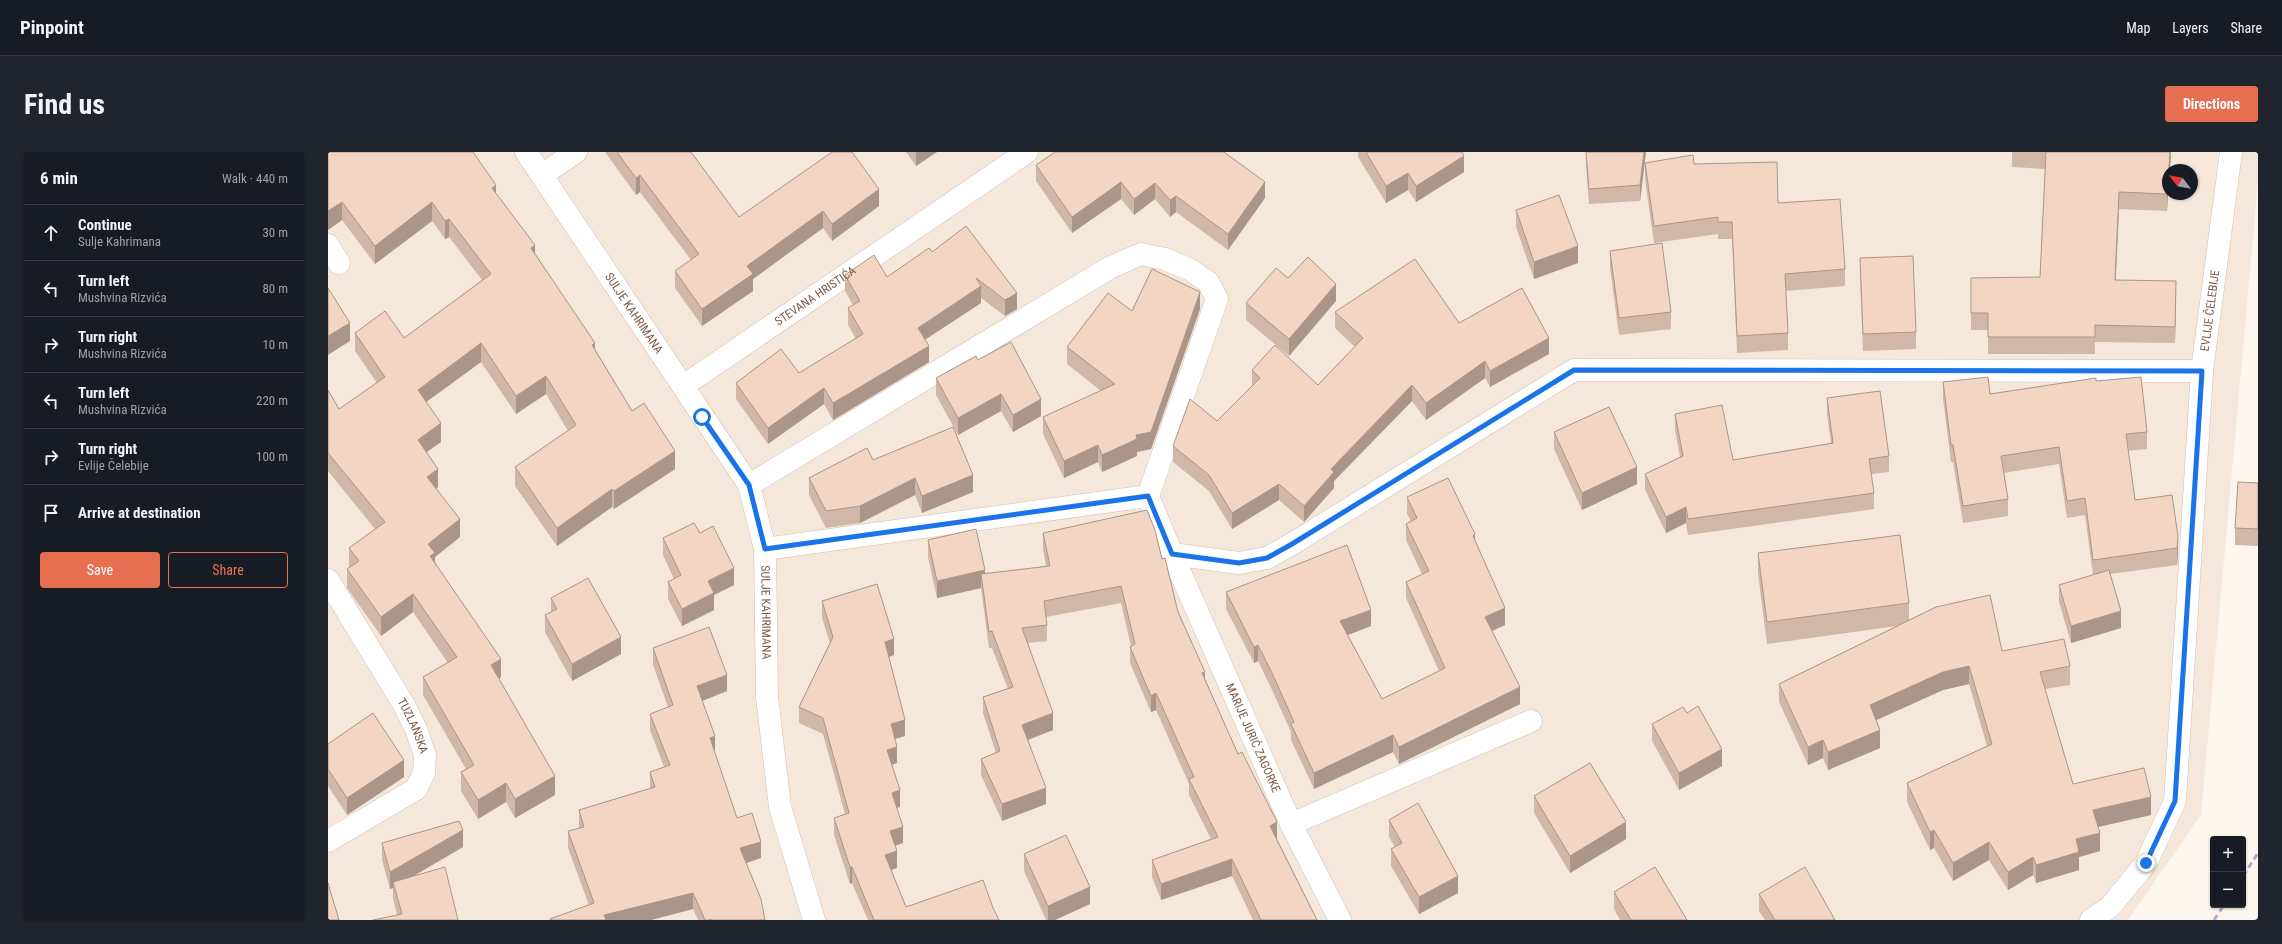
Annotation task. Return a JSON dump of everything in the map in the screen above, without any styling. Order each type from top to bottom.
[{"type":"street","name":"SULJE KAHRIMANA","points":[[526,152],[749,485],[765,549],[767,697],[780,807],[814,920]]},
{"type":"street","points":[[542,175],[576,152]]},
{"type":"street","name":"STEVANA HRISTIĆA","points":[[683,386],[1027,152]]},
{"type":"street","name":"EVLIJE ČELEBIJE","points":[[2092,920],[2110,907],[2146,863],[2175,801],[2202,371],[2231,152]]},
{"type":"street","points":[[749,485],[1112,267],[1141,254],[1165,259],[1189,269],[1208,282],[1217,299],[1148,496],[765,549]]},
{"type":"street","points":[[1172,554],[1239,563],[1267,558],[1574,370],[2202,371]]},
{"type":"street","name":"MARIJE JURIĆ ZAGORKE","points":[[1148,496],[1291,824],[1340,920]]},
{"type":"street","name":"TUZLANSKA","points":[[328,580],[404,705],[416,729],[425,755],[424,773],[416,789],[328,841]]},
{"type":"street","points":[[1291,824],[1531,721]]},
{"type":"shaded area","points":[[328,152],[2258,152],[2258,183],[2201,815],[2128,920],[328,920]]},
{"type":"building","points":[[328,152],[473,152],[496,185],[492,188],[535,245],[531,248],[595,343],[592,345],[632,411],[644,403],[675,451],[614,491],[612,489],[557,528],[515,467],[576,425],[546,376],[516,396],[481,343],[418,390],[441,423],[418,440],[438,469],[427,477],[460,519],[428,544],[435,553],[430,556],[501,659],[491,665],[555,776],[515,799],[506,783],[478,800],[461,772],[474,765],[423,677],[457,657],[413,594],[381,617],[347,569],[359,561],[349,548],[385,522],[328,453],[328,390],[339,409],[385,377],[355,333],[385,311],[404,338],[491,274],[449,219],[445,221],[432,202],[375,246],[342,202],[328,211]]},
{"type":"building","points":[[617,152],[691,152],[739,217],[832,152],[852,152],[879,189],[832,224],[823,211],[747,266],[753,274],[702,309],[675,271],[699,254],[640,175],[636,178]]},
{"type":"building","points":[[1055,152],[1224,152],[1265,182],[1228,234],[1176,196],[1170,200],[1155,183],[1134,199],[1121,182],[1072,217],[1036,165]]},
{"type":"building","points":[[1366,152],[1462,152],[1464,156],[1416,186],[1408,173],[1386,186]]},
{"type":"building","points":[[1586,152],[1644,152],[1640,185],[1589,189]]},
{"type":"building","points":[[2046,152],[2170,152],[2169,164],[2162,164],[2162,194],[2119,192],[2115,280],[2176,281],[2175,327],[2095,325],[2095,337],[1988,337],[1988,313],[1971,313],[1971,278],[2040,277]]},
{"type":"building","points":[[1693,155],[1694,164],[1777,162],[1778,203],[1840,199],[1845,269],[1785,274],[1788,333],[1737,336],[1732,222],[1718,222],[1718,217],[1654,226],[1645,163]]},
{"type":"building","points":[[1559,195],[1578,246],[1534,262],[1516,210]]},
{"type":"building","points":[[966,226],[1017,293],[1005,300],[976,278],[981,286],[918,328],[929,346],[833,403],[824,388],[768,428],[736,383],[781,349],[799,373],[863,334],[848,308],[860,301],[845,275],[874,255],[887,277],[929,248],[932,252]]},
{"type":"building","points":[[1662,243],[1671,312],[1619,318],[1610,251]]},
{"type":"building","points":[[1913,256],[1916,332],[1863,334],[1860,258]]},
{"type":"building","points":[[1308,257],[1336,284],[1289,339],[1246,303],[1276,268],[1288,278]]},
{"type":"building","points":[[1415,259],[1459,323],[1522,288],[1549,338],[1490,371],[1485,361],[1426,403],[1412,385],[1331,469],[1334,472],[1304,506],[1279,484],[1232,513],[1209,475],[1173,446],[1190,399],[1217,421],[1260,378],[1252,370],[1275,345],[1318,385],[1363,338],[1335,312]]},
{"type":"building","points":[[1152,269],[1200,292],[1151,432],[1136,435],[1137,439],[1102,455],[1098,445],[1064,461],[1043,417],[1115,384],[1067,347],[1108,293],[1132,311]]},
{"type":"building","points":[[328,288],[350,323],[328,336]]},
{"type":"building","points":[[1011,342],[1041,399],[1013,415],[1001,394],[958,418],[936,378],[976,356],[978,360]]},
{"type":"building","points":[[1988,377],[1990,394],[2096,378],[2096,381],[2141,377],[2147,432],[2126,434],[2135,500],[2172,495],[2178,536],[2177,548],[2093,560],[2085,498],[2067,501],[2059,447],[2001,456],[2008,499],[1963,506],[1953,445],[1951,445],[1943,382]]},
{"type":"building","points":[[1880,391],[1889,456],[1869,459],[1874,493],[1688,519],[1686,507],[1666,517],[1645,474],[1683,456],[1675,414],[1722,405],[1733,460],[1833,443],[1827,398]]},
{"type":"building","points":[[1609,407],[1637,467],[1582,493],[1554,432]]},
{"type":"building","points":[[953,427],[973,475],[922,496],[915,478],[860,506],[826,511],[809,478],[867,448],[873,460]]},
{"type":"building","points":[[1448,478],[1475,534],[1473,536],[1505,608],[1485,617],[1520,687],[1399,747],[1393,735],[1314,773],[1291,724],[1294,722],[1273,675],[1258,645],[1254,647],[1226,592],[1347,545],[1371,610],[1340,621],[1382,699],[1445,668],[1406,582],[1429,571],[1406,524],[1417,518],[1407,497]]},
{"type":"building","points":[[2238,482],[2258,483],[2258,529],[2235,528]]},
{"type":"building","points":[[1147,510],[1155,530],[1162,559],[1165,558],[1178,612],[1205,672],[1202,673],[1238,754],[1242,752],[1277,822],[1270,826],[1317,920],[1261,920],[1232,859],[1161,884],[1152,860],[1218,837],[1189,779],[1194,777],[1156,693],[1151,696],[1130,647],[1135,644],[1121,586],[1044,601],[1047,625],[1022,628],[1053,713],[1022,725],[1046,788],[1002,804],[981,759],[1000,751],[983,697],[1013,687],[992,631],[989,632],[981,574],[1050,566],[1043,533]]},
{"type":"building","points":[[694,523],[700,533],[713,526],[734,568],[708,581],[714,593],[682,609],[668,582],[681,575],[663,538]]},
{"type":"building","points":[[976,529],[985,570],[937,581],[928,540]]},
{"type":"building","points":[[1900,535],[1909,603],[1767,622],[1758,553]]},
{"type":"building","points":[[2109,570],[2121,611],[2071,626],[2059,585]]},
{"type":"building","points":[[588,578],[621,637],[572,664],[545,615],[557,609],[551,598]]},
{"type":"building","points":[[877,584],[894,639],[885,642],[905,720],[891,724],[897,747],[887,750],[900,790],[892,793],[903,827],[890,831],[897,851],[885,855],[906,907],[983,880],[999,920],[874,920],[852,867],[850,867],[834,818],[849,813],[823,718],[799,707],[833,637],[822,601]]},
{"type":"building","points":[[1990,595],[2002,651],[2064,639],[2070,666],[2040,672],[2073,784],[2144,768],[2151,797],[2093,810],[2100,833],[2076,839],[2079,852],[2036,865],[2033,857],[2008,872],[1989,842],[1953,863],[1934,830],[1930,832],[1907,783],[1992,744],[1969,666],[1943,672],[1870,705],[1880,730],[1828,752],[1823,740],[1808,747],[1779,684],[1936,607]]},
{"type":"building","points":[[709,627],[727,675],[697,686],[715,736],[710,738],[737,818],[752,813],[761,842],[740,848],[761,899],[765,920],[705,920],[693,893],[604,915],[606,920],[551,920],[550,919],[594,903],[568,831],[584,827],[579,810],[655,787],[650,772],[670,765],[650,714],[673,705],[653,648]]},
{"type":"building","points":[[1698,706],[1722,749],[1679,773],[1652,724],[1683,707],[1687,713]]},
{"type":"building","points":[[373,713],[404,760],[347,798],[328,769],[328,744]]},
{"type":"building","points":[[1590,763],[1626,822],[1570,856],[1534,796]]},
{"type":"building","points":[[1418,803],[1458,876],[1419,897],[1391,849],[1402,843],[1389,820]]},
{"type":"building","points":[[459,821],[463,830],[390,872],[382,843]]},
{"type":"building","points":[[1066,835],[1090,887],[1048,906],[1024,854]]},
{"type":"building","points":[[445,867],[458,920],[373,920],[402,914],[393,882]]},
{"type":"building","points":[[1655,867],[1687,920],[1631,920],[1614,892]]},
{"type":"building","points":[[1805,867],[1835,920],[1775,920],[1759,894]]},
{"type":"building","points":[[328,883],[339,920],[328,920]]},
{"type":"railway","points":[[2246,872],[2258,853]]},
{"type":"railway","points":[[2214,920],[2222,908]]},
{"type":"route","points":[[702,417],[749,485],[765,549],[1148,496],[1172,554],[1239,563],[1267,558],[1292,544],[1574,370],[2202,371],[2175,801],[2146,863]]}]
